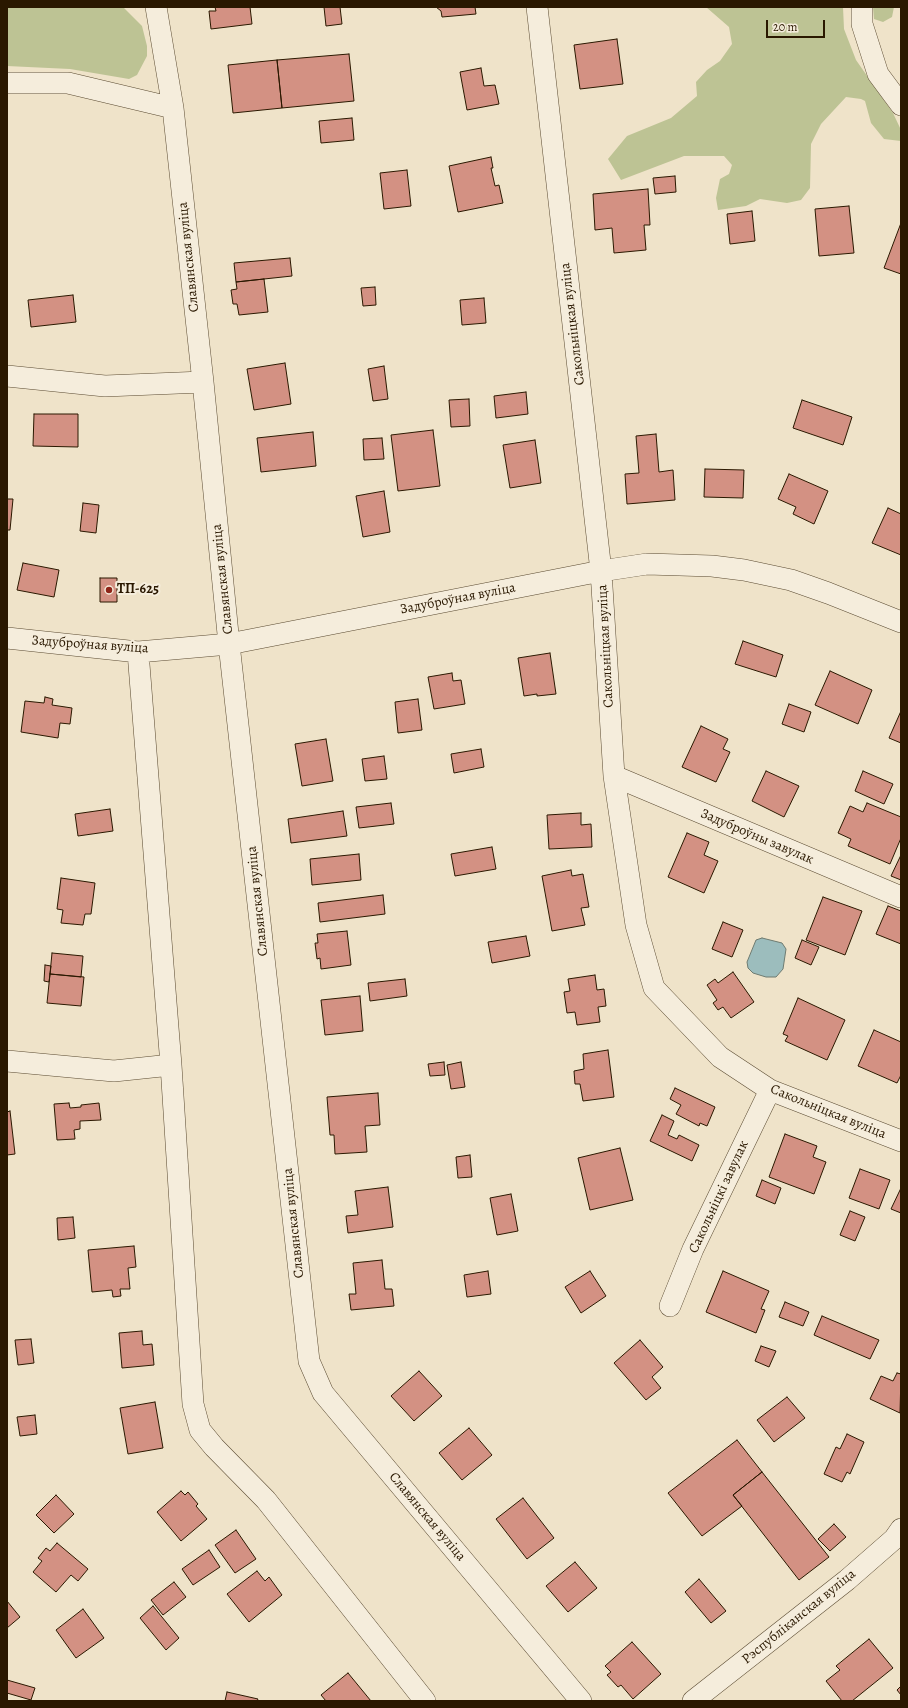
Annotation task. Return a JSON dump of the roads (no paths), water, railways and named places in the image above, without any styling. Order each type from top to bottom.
[{"type":"street","name":"Славянская вуліца","points":[[156,7],[172,108],[203,382],[229,644],[309,1361],[323,1393],[581,1701]]},
{"type":"street","name":"Сакольніцкая вуліца","points":[[537,7],[601,571],[614,776],[636,925],[654,988],[720,1057],[770,1090],[901,1142]]},
{"type":"street","points":[[862,7],[862,24],[878,74],[901,105]]},
{"type":"street","points":[[7,83],[68,83],[172,108]]},
{"type":"street","points":[[7,376],[105,386],[203,382]]},
{"type":"street","name":"Задуброўная вуліца","points":[[7,638],[138,652],[229,644],[601,571],[647,564],[712,566],[744,570],[791,580],[901,622]]},
{"type":"street","points":[[138,652],[171,1064],[193,1404],[200,1430],[266,1500],[424,1701]]},
{"type":"street","name":"Задуброўны завулак","points":[[614,776],[901,897]]},
{"type":"street","points":[[7,1061],[114,1071],[171,1064]]},
{"type":"street","name":"Сакольніцкі завулак","points":[[670,1306],[694,1249],[770,1090]]},
{"type":"street","name":"Рэспубліканская вуліца","points":[[693,1701],[847,1580],[894,1539],[901,1530]]},
{"type":"water","points":[[762,938],[782,943],[786,949],[783,969],[776,977],[766,977],[753,973],[748,968],[747,962],[756,940]]},
{"type":"place","name":"ТП-625","points":[[109,590]]}]
